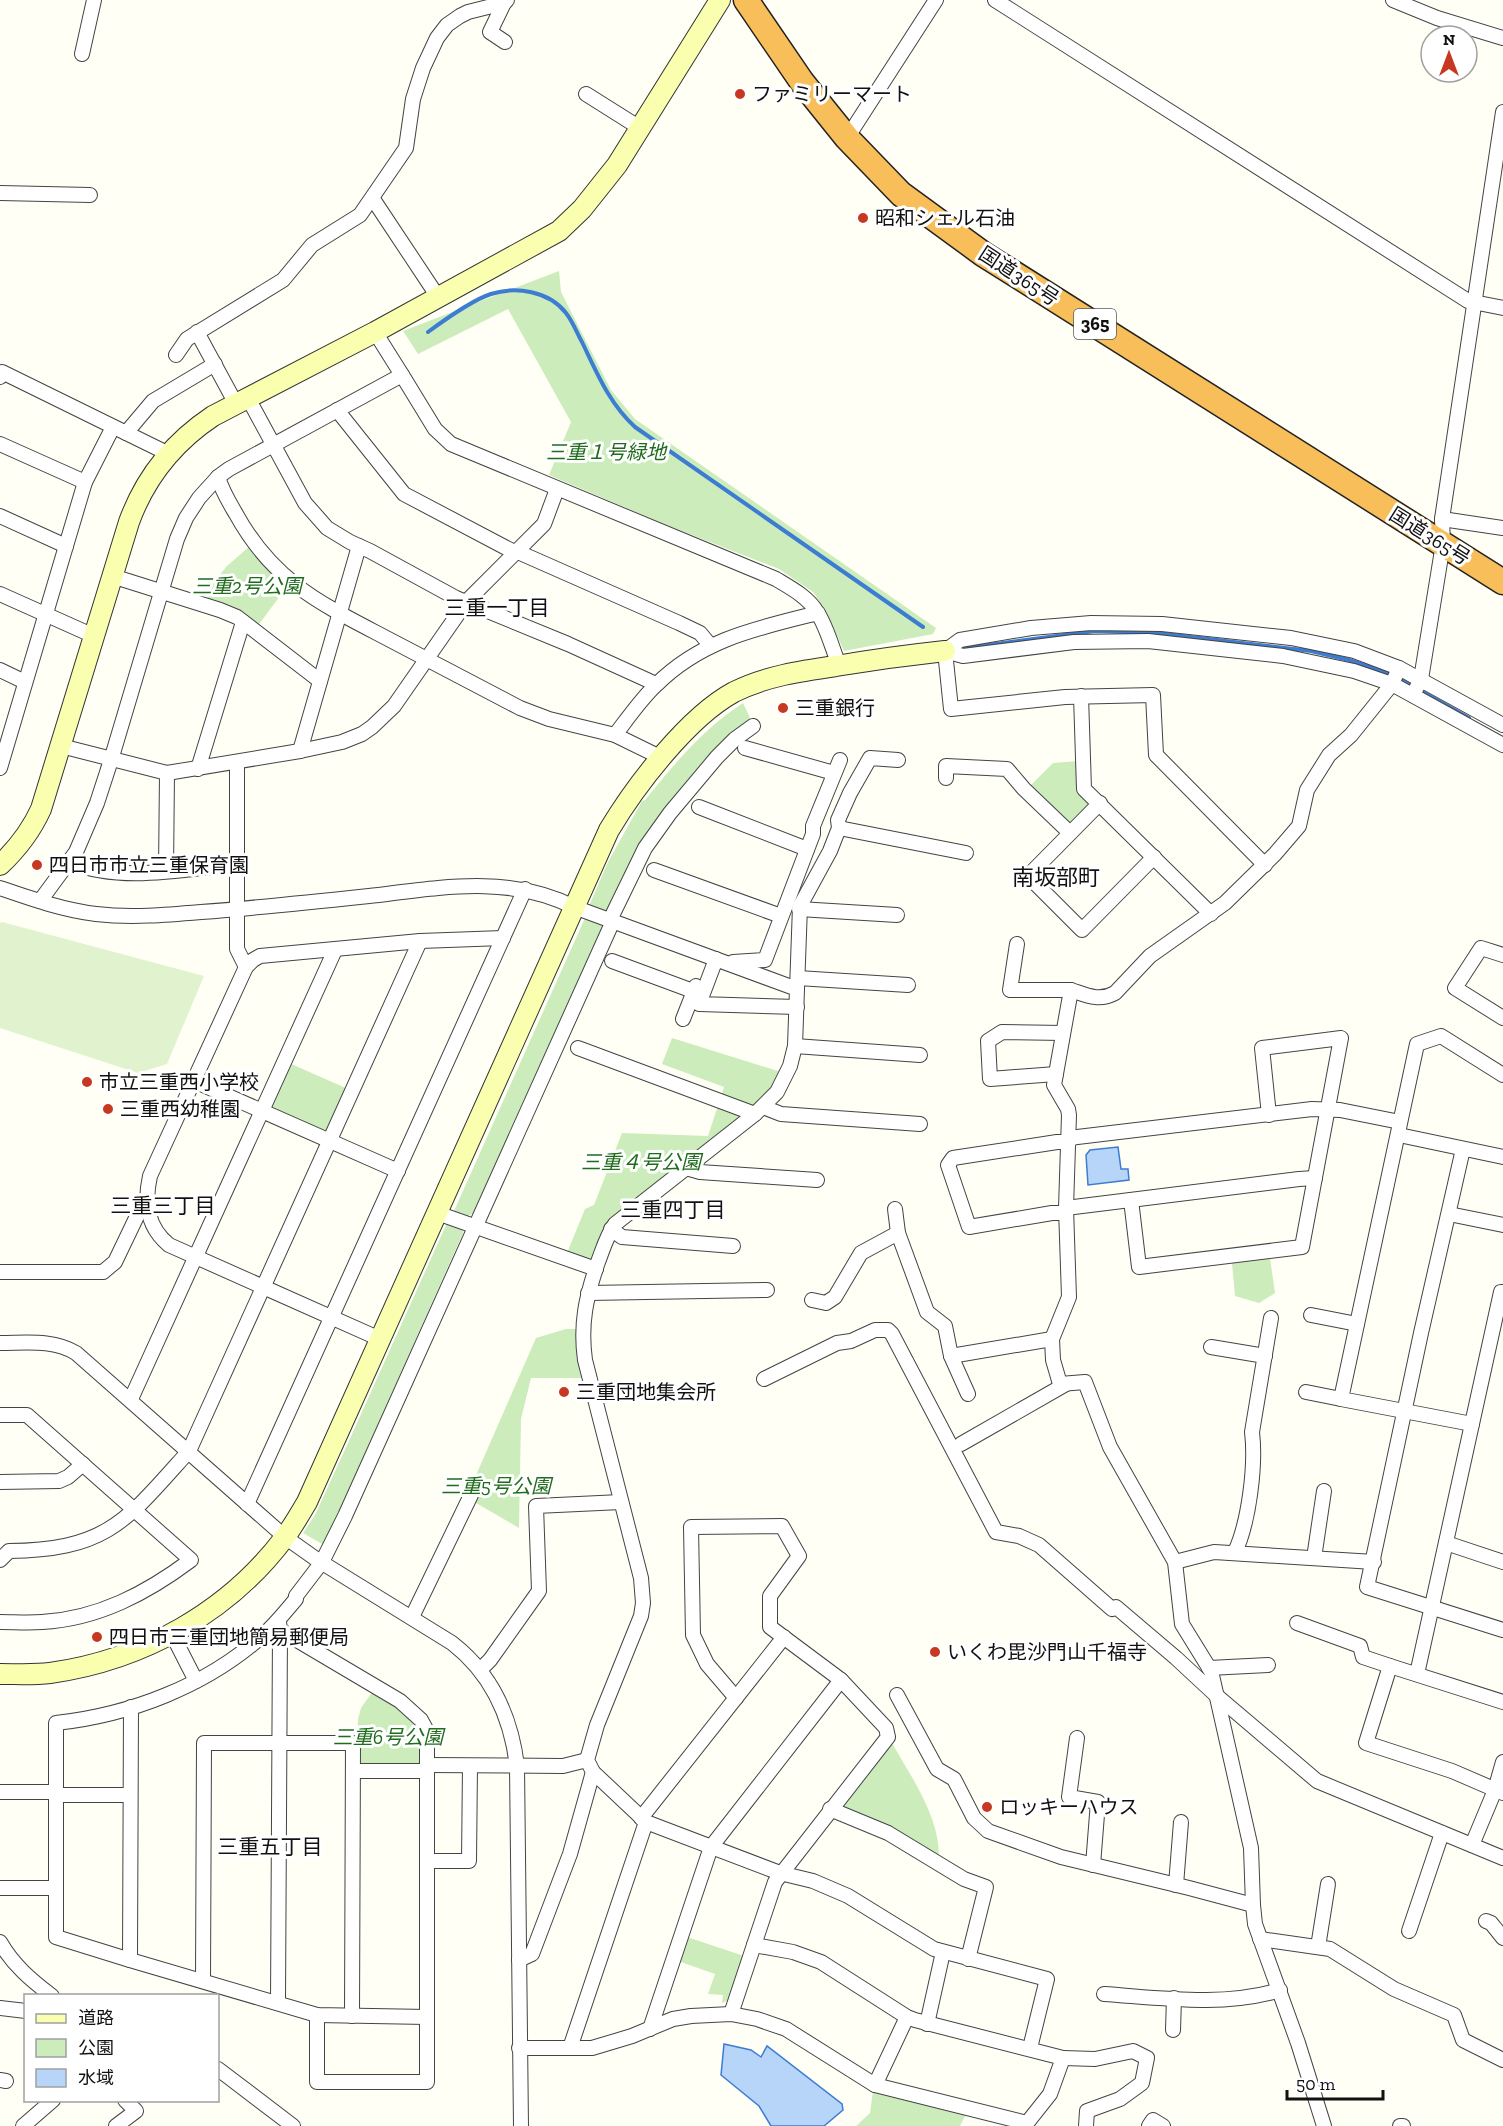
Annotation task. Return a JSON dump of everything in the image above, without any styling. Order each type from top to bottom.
[{"type":"highway","name":"国道365号","points":[[746,0],[802,82],[847,138],[901,194],[983,254],[1503,582]]},
{"type":"street","points":[[82,54],[94,0]]},
{"type":"street","points":[[0,865],[21,842],[35,821],[46,795],[129,522],[154,472],[192,431],[242,401],[375,332],[559,231],[582,209],[616,165],[720,0]]},
{"type":"street","points":[[847,138],[936,0]]},
{"type":"street","points":[[995,0],[1468,301],[1503,308]]},
{"type":"street","points":[[1393,0],[1437,18],[1503,38]]},
{"type":"street","points":[[505,42],[490,32],[506,1]]},
{"type":"street","points":[[176,355],[188,339],[197,332],[283,280],[312,245],[360,215],[406,148],[413,99],[423,68],[437,38],[447,25],[468,12],[506,1]]},
{"type":"street","points":[[586,94],[640,128]]},
{"type":"street","points":[[1413,695],[1421,679],[1443,544],[1442,519],[1476,304],[1497,192],[1503,117]]},
{"type":"street","points":[[0,193],[90,195]]},
{"type":"street","points":[[373,199],[438,297]]},
{"type":"street","points":[[197,332],[215,364],[273,444],[313,514],[327,528],[456,598],[656,684]]},
{"type":"street","points":[[375,332],[435,429],[451,444],[776,579],[804,597],[818,613],[839,665]]},
{"type":"street","points":[[126,433],[153,401],[215,364]]},
{"type":"street","points":[[0,377],[2,372],[169,454]]},
{"type":"street","points":[[40,901],[70,862],[84,834],[111,760],[181,528],[199,498],[218,477],[243,460],[402,375]]},
{"type":"street","points":[[337,410],[404,494],[517,553],[700,633],[710,645]]},
{"type":"street","points":[[0,768],[3,744],[46,615],[85,482],[113,427]]},
{"type":"street","points":[[0,444],[85,482]]},
{"type":"street","points":[[218,477],[222,490],[243,526],[266,558],[293,584],[340,613],[520,708],[567,724],[615,735],[662,758]]},
{"type":"street","points":[[61,746],[167,773],[300,751],[342,742],[362,734],[394,706],[467,602],[544,524],[557,489]]},
{"type":"street","points":[[0,516],[66,546]]},
{"type":"street","points":[[1442,519],[1503,528]]},
{"type":"street","points":[[300,751],[359,546]]},
{"type":"street","points":[[112,576],[220,610],[243,622],[320,681]]},
{"type":"street","points":[[0,594],[94,636]]},
{"type":"street","points":[[615,735],[656,684],[710,645],[743,632],[818,613]]},
{"type":"street","points":[[198,769],[243,622]]},
{"type":"street","points":[[945,651],[960,640],[1031,628],[1090,623],[1138,623],[1291,638],[1354,651],[1399,668],[1503,725]]},
{"type":"street","points":[[0,1674],[48,1673],[71,1669],[116,1657],[172,1634],[211,1610],[234,1592],[285,1537],[307,1502],[609,830],[630,797],[662,758],[699,718],[719,701],[736,691],[781,675],[839,665],[945,651],[963,656],[1074,642],[1148,641],[1283,656],[1354,670],[1392,684],[1503,745]]},
{"type":"street","points":[[945,651],[951,710],[1081,696],[1153,695],[1156,755],[1265,865]]},
{"type":"street","points":[[1017,944],[1010,990],[1071,990],[1093,998],[1103,998],[1115,993],[1150,956],[1211,914],[1265,865],[1299,826],[1307,790],[1329,755],[1351,735],[1392,684],[1399,668]]},
{"type":"street","points":[[0,670],[25,682]]},
{"type":"street","points":[[1081,696],[1084,789],[1211,914]]},
{"type":"street","points":[[427,2017],[317,2015],[56,1937],[56,1723],[84,1720],[131,1707],[196,1681],[279,1625],[322,1562],[387,1424],[645,848],[669,813],[717,757],[735,739],[753,726]]},
{"type":"street","points":[[716,959],[765,960],[813,834],[813,826],[837,767],[745,747]]},
{"type":"street","points":[[519,1960],[531,1954],[570,1854],[597,1725],[642,1609],[643,1584],[585,1360],[583,1327],[588,1293],[611,1229],[633,1209],[759,1110],[783,1082],[795,1046],[800,909],[830,851],[839,828],[838,820],[850,793],[870,758],[898,760]]},
{"type":"street","points":[[237,762],[237,949],[246,968]]},
{"type":"street","points":[[946,778],[946,766],[1007,769],[1024,789],[1070,833]]},
{"type":"street","points":[[166,871],[167,773]]},
{"type":"street","points":[[1100,803],[1028,876],[1082,930],[1154,857]]},
{"type":"street","points":[[699,807],[807,849]]},
{"type":"street","points":[[839,828],[966,853]]},
{"type":"street","points":[[70,862],[97,870],[124,872],[166,871],[238,864]]},
{"type":"street","points":[[654,870],[781,916]]},
{"type":"street","points":[[0,888],[75,910],[111,915],[155,915],[238,909],[472,885],[525,890],[562,901],[716,959],[797,984],[908,985]]},
{"type":"street","points":[[248,1503],[525,890]]},
{"type":"street","points":[[800,909],[897,915]]},
{"type":"street","points":[[380,1339],[174,1248],[161,1238],[149,1218],[147,1202],[150,1176],[246,968],[253,960],[260,956],[420,941],[503,938]]},
{"type":"street","points":[[0,1560],[9,1551],[52,1549],[92,1539],[108,1531],[136,1510],[189,1451],[420,941]]},
{"type":"street","points":[[1503,955],[1480,948],[1455,988],[1503,1018]]},
{"type":"street","points":[[131,1399],[335,950]]},
{"type":"street","points":[[683,1019],[693,991],[716,959]]},
{"type":"street","points":[[716,959],[699,1004],[797,1007]]},
{"type":"street","points":[[612,961],[693,991]]},
{"type":"street","points":[[1071,990],[1054,1085],[1069,1115],[1066,1211],[1069,1297],[1052,1340],[1056,1370],[1060,1384],[1085,1382],[1110,1447],[1175,1562],[1182,1624],[1209,1668],[1217,1696],[1251,1848],[1253,1905],[1260,1939],[1280,1990],[1324,2126]]},
{"type":"street","points":[[1056,1074],[990,1079],[988,1041],[1002,1032],[1063,1033]]},
{"type":"street","points":[[1341,1398],[1418,1044],[1441,1036],[1503,1075]]},
{"type":"street","points":[[1131,1200],[1139,1267],[1302,1247],[1341,1038],[1262,1048],[1269,1115]]},
{"type":"street","points":[[795,1046],[920,1055]]},
{"type":"street","points":[[578,1048],[741,1107],[781,1114],[920,1124]]},
{"type":"street","points":[[194,1081],[398,1171]]},
{"type":"street","points":[[1315,1178],[1131,1200],[969,1227],[948,1165],[953,1158],[1069,1140],[1312,1109],[1329,1109],[1463,1149],[1503,1157]]},
{"type":"street","points":[[1463,1149],[1367,1587],[1503,1630]]},
{"type":"street","points":[[686,1168],[700,1172],[818,1180]]},
{"type":"street","points":[[0,1272],[103,1272],[115,1262],[138,1214],[147,1202]]},
{"type":"street","points":[[895,1209],[898,1233],[927,1312],[945,1326],[951,1356],[968,1394]]},
{"type":"street","points":[[437,1213],[596,1269]]},
{"type":"street","points":[[1449,1214],[1503,1225]]},
{"type":"street","points":[[611,1229],[622,1237],[733,1246]]},
{"type":"street","points":[[812,1300],[826,1303],[835,1297],[861,1253],[898,1233]]},
{"type":"street","points":[[1418,1674],[1502,1288]]},
{"type":"street","points":[[588,1293],[767,1290]]},
{"type":"street","points":[[1311,1315],[1357,1324]]},
{"type":"street","points":[[1235,1552],[1244,1524],[1251,1483],[1254,1448],[1252,1432],[1271,1318]]},
{"type":"street","points":[[765,1379],[837,1343],[851,1341],[875,1330],[888,1330],[996,1532],[1019,1536],[1039,1545],[1112,1608],[1116,1607],[1317,1781],[1503,1858]]},
{"type":"street","points":[[951,1356],[1052,1340]]},
{"type":"street","points":[[0,1343],[50,1343],[68,1347],[131,1399],[285,1537],[452,1643],[468,1655],[494,1689],[508,1720],[517,1766],[521,2126]]},
{"type":"street","points":[[1210,1347],[1265,1356]]},
{"type":"street","points":[[961,1444],[1066,1384]]},
{"type":"street","points":[[1306,1392],[1472,1424]]},
{"type":"street","points":[[0,1415],[27,1415],[191,1560],[150,1589],[107,1608],[59,1621],[0,1622]]},
{"type":"street","points":[[0,1482],[59,1481],[68,1477],[83,1464]]},
{"type":"street","points":[[1314,1558],[1324,1491]]},
{"type":"street","points":[[412,1617],[471,1495]]},
{"type":"street","points":[[480,1670],[490,1660],[539,1591],[536,1506],[621,1502]]},
{"type":"street","points":[[731,2014],[780,1873],[888,1737],[886,1728],[842,1680],[770,1627],[770,1596],[800,1556],[782,1526],[690,1527],[693,1635],[707,1664],[736,1698]]},
{"type":"street","points":[[1446,1543],[1503,1562]]},
{"type":"street","points":[[1175,1562],[1214,1552],[1235,1552],[1374,1562]]},
{"type":"street","points":[[1297,1623],[1360,1646],[1363,1657],[1503,1702]]},
{"type":"street","points":[[278,2002],[279,1625]]},
{"type":"street","points":[[279,1625],[411,1709],[427,1731],[427,2082],[316,2082],[317,2015]]},
{"type":"street","points":[[172,1634],[196,1681]]},
{"type":"street","points":[[570,2048],[643,1820],[784,1637]]},
{"type":"street","points":[[1209,1668],[1268,1665]]},
{"type":"street","points":[[1390,1666],[1366,1743],[1452,1771],[1499,1792]]},
{"type":"street","points":[[650,2029],[711,1847],[842,1680]]},
{"type":"street","points":[[897,1695],[937,1769],[954,1779],[974,1818],[988,1831],[1061,1857],[1253,1905]]},
{"type":"street","points":[[130,1960],[131,1707]]},
{"type":"street","points":[[1077,1738],[1069,1797],[1098,1802],[1093,1865]]},
{"type":"street","points":[[202,1981],[204,1743],[353,1743],[352,2016]]},
{"type":"street","points":[[1472,1845],[1499,1792],[1503,1762]]},
{"type":"street","points":[[353,1771],[470,1766],[590,1766],[643,1820],[780,1873],[813,1881],[858,1901],[928,1946],[943,1952],[1047,1978],[1030,2048]]},
{"type":"street","points":[[427,1861],[469,1861],[470,1766]]},
{"type":"street","points":[[0,1792],[130,1795]]},
{"type":"street","points":[[830,1809],[888,1833],[964,1879],[986,1887],[968,1959]]},
{"type":"street","points":[[1176,1885],[1182,1822]]},
{"type":"street","points":[[1409,1931],[1442,1833]]},
{"type":"street","points":[[1318,1947],[1328,1884]]},
{"type":"street","points":[[0,1888],[56,1888]]},
{"type":"street","points":[[1486,1921],[1491,1923],[1503,1938]]},
{"type":"street","points":[[1260,1939],[1330,1949],[1394,1989],[1454,2015],[1463,2040],[1503,2060]]},
{"type":"street","points":[[0,1942],[5,1958],[51,1994]]},
{"type":"street","points":[[754,1945],[793,1952],[821,1962],[907,2017],[927,2024],[1063,2058],[1095,2059],[1133,2051],[1147,2058],[1142,2083],[1120,2099],[1087,2110],[1086,2126]]},
{"type":"street","points":[[927,2024],[943,1952]]},
{"type":"street","points":[[1104,1994],[1226,2001],[1280,1990]]},
{"type":"street","points":[[1173,2030],[1174,1998]]},
{"type":"street","points":[[0,2008],[24,2011]]},
{"type":"street","points":[[519,2048],[591,2048],[632,2036],[673,2019],[731,2014],[757,2019],[786,2029],[875,2085],[1027,2123],[1050,2094],[1063,2058]]},
{"type":"street","points":[[875,2085],[907,2017]]},
{"type":"street","points":[[219,2070],[293,2126]]},
{"type":"street","points":[[23,2126],[51,2102]]},
{"type":"street","points":[[116,2126],[136,2111],[127,2102]]},
{"type":"street","points":[[1149,2126],[1153,2120],[1163,2126]]},
{"type":"green space","name":"三重１号緑地","points":[[559,271],[561,292],[611,390],[635,419],[936,628],[933,634],[844,651],[825,609],[813,592],[779,569],[669,526],[549,475],[571,422],[508,309],[418,354],[403,331]]},
{"type":"green space","name":"三重2号公園","points":[[250,546],[288,585],[257,627],[207,600],[214,582],[227,566]]},
{"type":"green space","points":[[743,703],[751,720],[701,766],[649,832],[610,908],[605,911],[589,906],[608,862],[642,801],[702,735]]},
{"type":"green space","points":[[1078,761],[1091,803],[1068,825],[1029,787],[1053,763]]},
{"type":"green space","points":[[585,918],[600,922],[602,927],[473,1213],[467,1217],[454,1211]]},
{"type":"green space","points":[[0,923],[204,976],[167,1064],[138,1073],[0,1028]]},
{"type":"green space","name":"三重４号公園","points":[[672,1038],[781,1072],[774,1085],[755,1107],[610,1221],[593,1260],[567,1253],[585,1209],[594,1205],[622,1133],[708,1136],[724,1087],[662,1064]]},
{"type":"green space","points":[[289,1063],[348,1089],[330,1129],[324,1132],[272,1109],[271,1104]]},
{"type":"green space","points":[[447,1223],[462,1227],[463,1233],[324,1545],[303,1533],[315,1515]]},
{"type":"green space","points":[[1270,1258],[1275,1293],[1259,1303],[1235,1296],[1232,1263]]},
{"type":"green space","name":"三重5号公園","points":[[566,1329],[577,1329],[584,1378],[531,1378],[521,1419],[519,1528],[476,1503],[477,1497],[470,1489],[536,1338]]},
{"type":"green space","name":"三重6号公園","points":[[373,1691],[409,1716],[421,1731],[422,1762],[418,1767],[362,1767],[357,1761],[358,1719],[361,1708]]},
{"type":"green space","points":[[892,1743],[929,1811],[938,1841],[939,1856],[891,1828],[846,1809],[844,1802]]},
{"type":"green space","points":[[687,1937],[744,1956],[729,2000],[722,2003],[723,1995],[708,1994],[715,1974],[678,1961]]},
{"type":"green space","points":[[873,2091],[966,2114],[960,2126],[856,2126],[870,2113]]},
{"type":"water","points":[[1118,1147],[1121,1169],[1128,1169],[1129,1180],[1088,1185],[1086,1155],[1090,1150]]},
{"type":"water","points":[[724,2044],[751,2050],[761,2057],[767,2046],[842,2104],[843,2110],[824,2126],[771,2126],[759,2106],[721,2075]]},
{"type":"waterway","points":[[428,332],[467,306],[491,294],[511,290],[532,292],[551,300],[568,316],[604,387],[635,427],[923,627]]},
{"type":"waterway","points":[[965,648],[1095,631],[1157,633],[1311,651],[1349,660],[1392,675],[1469,718]]},
{"type":"place","name":"ファミリーマート","points":[[740,94]]},
{"type":"place","name":"昭和シェル石油","points":[[863,218]]},
{"type":"place","name":"三重銀行","points":[[783,708]]},
{"type":"place","name":"四日市市立三重保育園","points":[[37,865]]},
{"type":"place","name":"市立三重西小学校","points":[[87,1082]]},
{"type":"place","name":"三重西幼稚園","points":[[108,1109]]},
{"type":"place","name":"三重団地集会所","points":[[564,1392]]},
{"type":"place","name":"四日市三重団地簡易郵便局","points":[[97,1637]]},
{"type":"place","name":"いくわ毘沙門山千福寺","points":[[935,1652]]},
{"type":"place","name":"ロッキーハウス","points":[[987,1807]]},
{"type":"district","name":"三重一丁目","points":[[497,607]]},
{"type":"district","name":"南坂部町","points":[[1056,877]]},
{"type":"district","name":"三重三丁目","points":[[163,1205]]},
{"type":"district","name":"三重四丁目","points":[[673,1209]]},
{"type":"district","name":"三重五丁目","points":[[270,1846]]}]
